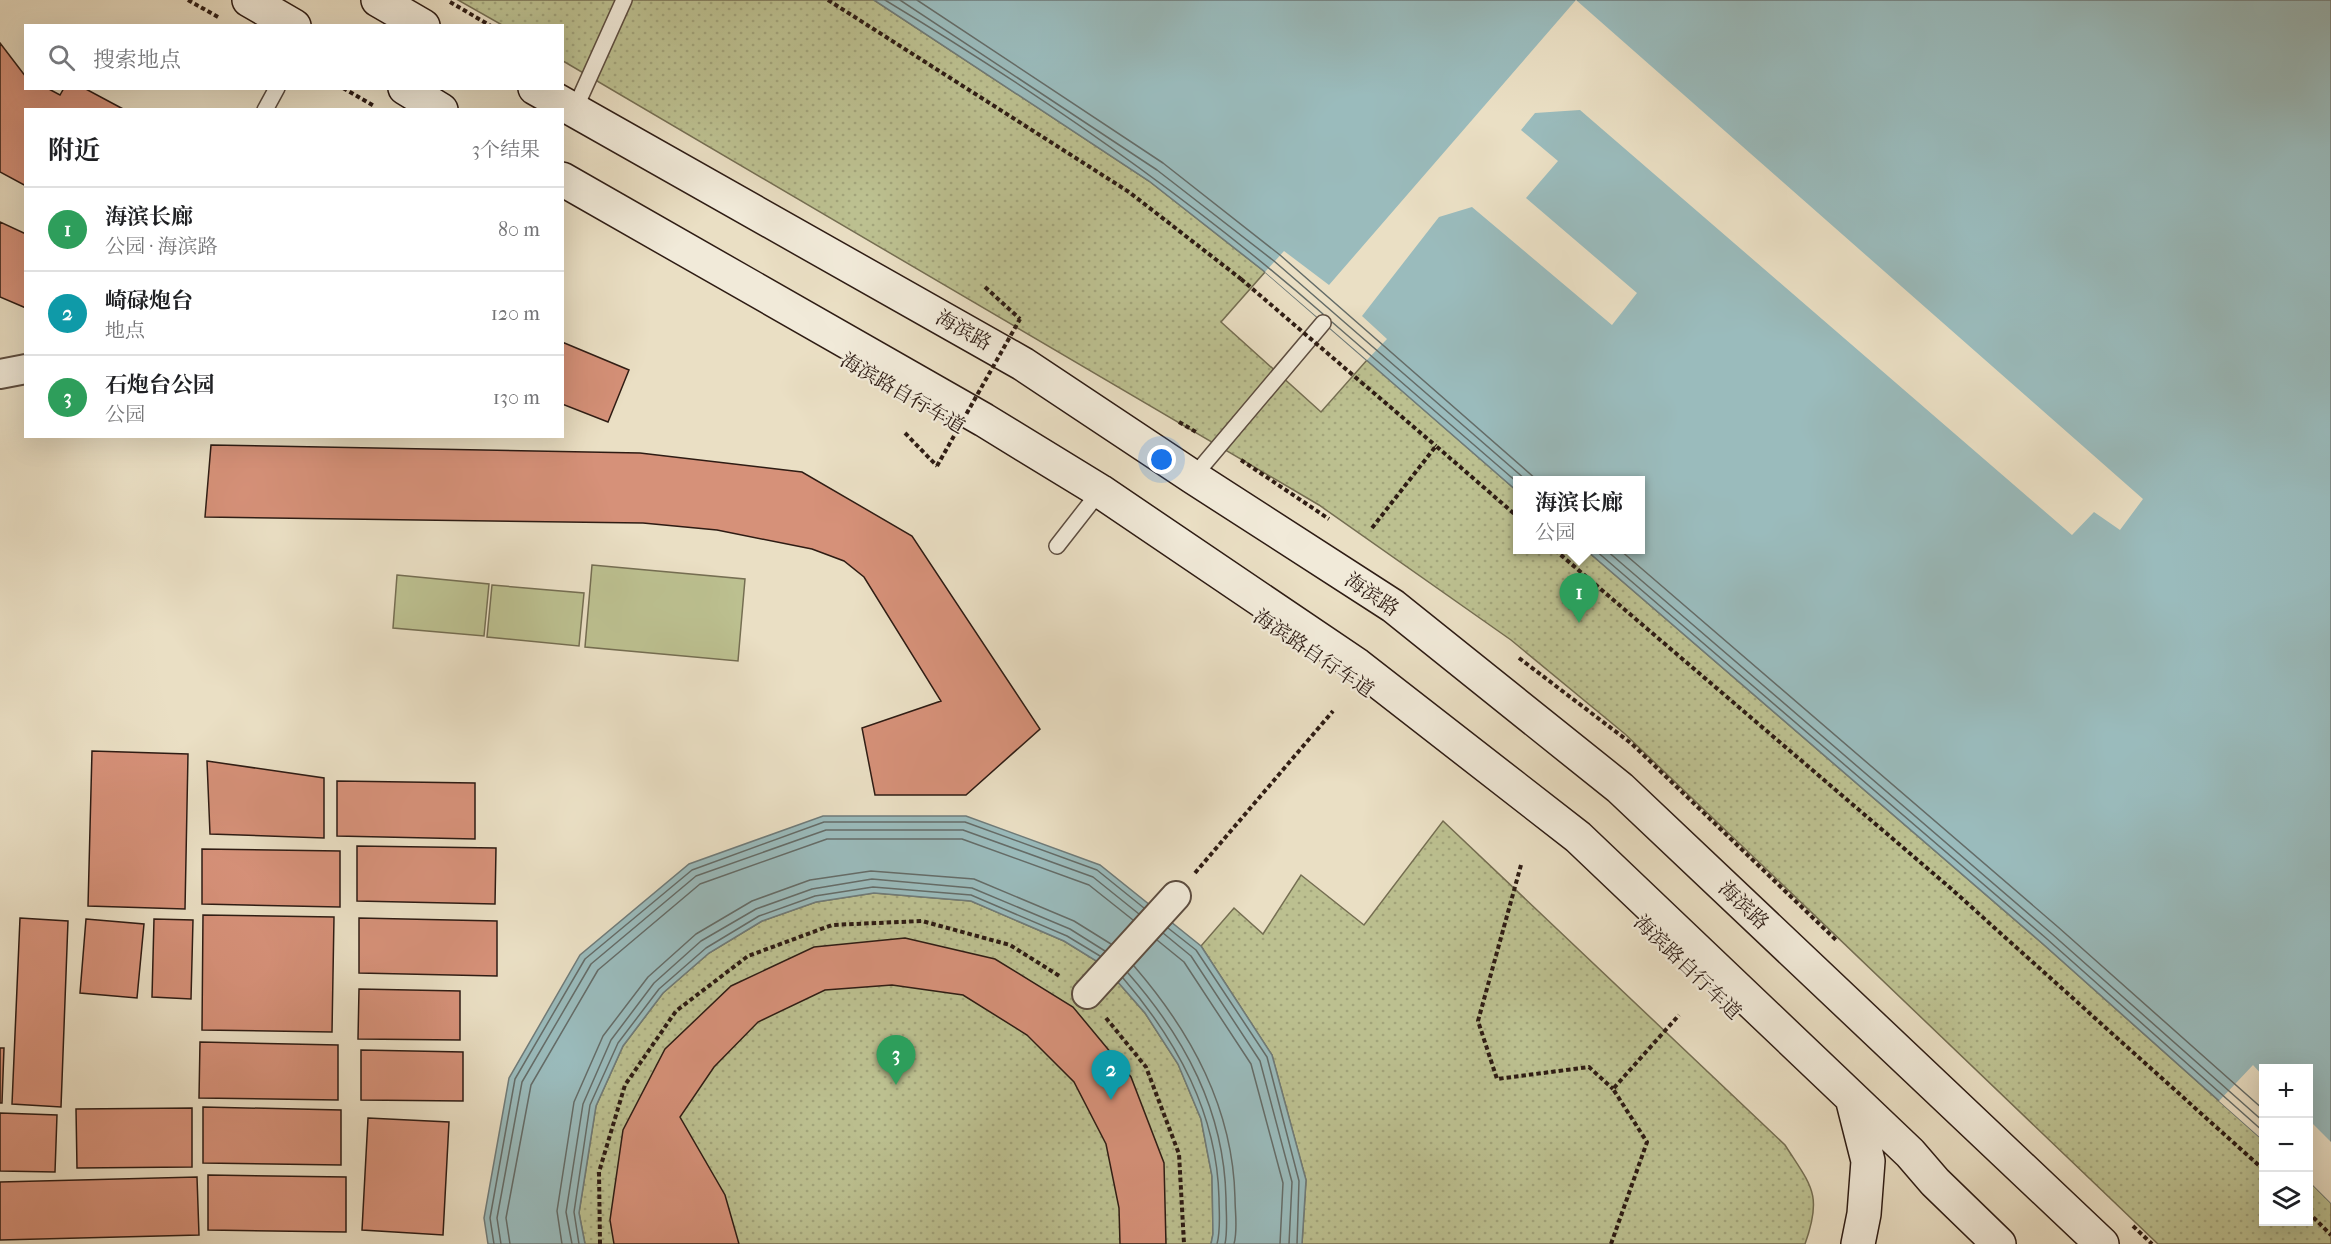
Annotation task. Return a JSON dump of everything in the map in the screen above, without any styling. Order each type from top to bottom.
[{"type":"main road","points":[[249,0],[291,24]]},
{"type":"main road","points":[[378,0],[420,24]]},
{"type":"main road","points":[[408,90],[438,108]]},
{"type":"main road","name":"海滨路","points":[[538,90],[1023,364],[1393,606],[1620,788],[2102,1244]]},
{"type":"main road","points":[[564,180],[984,420],[1100,491],[1357,665],[1578,837],[1852,1098],[1999,1244]]},
{"type":"main road","points":[[1852,1098],[1868,1161],[1864,1214],[1858,1244]]},
{"type":"street","points":[[0,374],[24,369]]},
{"type":"street","points":[[1087,994],[1176,896]]},
{"type":"lane","points":[[574,111],[624,0]]},
{"type":"lane","points":[[266,108],[276,90]]},
{"type":"lane","points":[[1193,477],[1323,323]]},
{"type":"lane","points":[[1057,546],[1100,491]]},
{"type":"path","points":[[188,0],[224,20]]},
{"type":"path","points":[[447,0],[488,24]]},
{"type":"path","points":[[828,0],[1129,192],[1241,279],[1513,513]]},
{"type":"path","points":[[347,90],[377,108]]},
{"type":"path","points":[[905,432],[937,466],[1020,319],[985,287]]},
{"type":"path","name":"海滨路自行车道","points":[[944,434],[954,440]]},
{"type":"path","points":[[1372,528],[1436,446]]},
{"type":"path","points":[[1561,554],[1948,886],[2259,1166]]},
{"type":"path","points":[[1176,896],[1333,711]]},
{"type":"path","points":[[1521,865],[1478,1021],[1497,1079],[1589,1067],[1613,1089],[1647,1142],[1611,1244]]},
{"type":"path","points":[[600,1244],[599,1172],[626,1085],[676,1011],[748,956],[832,925],[922,921],[1010,945],[1087,994],[1146,1067],[1179,1155],[1184,1244]]},
{"type":"path","points":[[1613,1089],[1679,1015]]},
{"type":"path","points":[[2313,1217],[2331,1235]]},
{"type":"green space","points":[[458,0],[874,0],[1149,181],[1265,272],[1221,322],[1321,412],[1367,360],[1513,488],[1513,554],[1591,554],[2043,944],[2259,1136],[2259,1226],[2313,1226],[2313,1185],[2331,1203],[2331,1244],[2158,1244],[1625,734],[1511,640],[1319,505],[564,62],[564,24],[500,24]]},
{"type":"green space","points":[[592,565],[745,579],[738,661],[585,647]]},
{"type":"green space","points":[[397,575],[489,584],[484,636],[393,628]]},
{"type":"green space","points":[[492,585],[584,593],[579,646],[487,637]]},
{"type":"green space","points":[[1443,821],[1785,1145],[1812,1191],[1813,1213],[1805,1244],[1302,1244],[1306,1180],[1272,1055],[1201,946],[1234,908],[1263,934],[1301,875],[1364,925]]},
{"type":"green space","points":[[874,893],[971,901],[1064,941],[1103,965],[1145,1013],[1178,1064],[1201,1119],[1212,1176],[1213,1234],[1211,1244],[585,1244],[579,1213],[596,1106],[623,1046],[663,993],[709,953],[762,921],[816,902]]},
{"type":"water","points":[[874,0],[2331,0],[2331,1203],[2313,1185],[2313,1064],[2259,1064],[2259,1136],[2043,944],[1591,554],[1645,554],[1645,476],[1513,476],[1513,488],[1265,272],[1149,181]]},
{"type":"water","points":[[823,816],[966,816],[1100,865],[1201,946],[1272,1055],[1306,1180],[1302,1244],[1211,1244],[1213,1234],[1212,1176],[1201,1119],[1178,1064],[1145,1013],[1103,965],[1064,941],[971,901],[874,893],[816,902],[762,921],[709,953],[663,993],[623,1046],[596,1106],[579,1213],[585,1244],[488,1244],[484,1218],[509,1078],[580,955],[689,864]]},
{"type":"pier","points":[[1576,0],[2143,499],[2120,530],[2094,512],[2072,535],[1580,110],[1535,113],[1521,130],[1558,161],[1526,198],[1637,293],[1612,325],[1472,207],[1439,217],[1362,316],[1387,339],[1367,360],[1265,272],[1284,251],[1329,285]]},
{"type":"pier","points":[[2253,1065],[2259,1072],[2259,1136],[2219,1101]]},
{"type":"pier","points":[[2313,1124],[2331,1142],[2331,1203],[2313,1185]]},
{"type":"building","points":[[0,43],[24,74],[24,90],[51,90],[60,95],[63,90],[88,90],[121,108],[24,108],[24,185],[0,172]]},
{"type":"building","points":[[0,222],[24,233],[24,307],[0,297]]},
{"type":"building","points":[[564,343],[629,370],[608,422],[564,405]]},
{"type":"building","points":[[211,445],[640,453],[802,472],[912,536],[1040,729],[966,795],[875,795],[862,728],[941,701],[864,577],[844,561],[812,549],[717,530],[643,523],[205,517]]},
{"type":"building","points":[[92,751],[188,754],[185,909],[88,906]]},
{"type":"building","points":[[207,761],[324,778],[324,838],[210,834]]},
{"type":"building","points":[[337,781],[475,783],[475,839],[337,836]]},
{"type":"building","points":[[357,846],[496,848],[495,904],[357,901]]},
{"type":"building","points":[[202,849],[340,851],[340,907],[202,904]]},
{"type":"building","points":[[203,915],[334,917],[332,1032],[202,1030]]},
{"type":"building","points":[[20,918],[68,921],[61,1107],[12,1104]]},
{"type":"building","points":[[359,918],[497,921],[497,976],[359,973]]},
{"type":"building","points":[[86,919],[144,924],[137,998],[80,993]]},
{"type":"building","points":[[154,919],[193,920],[191,999],[152,997]]},
{"type":"building","points":[[905,938],[995,959],[1073,1007],[1131,1077],[1164,1163],[1166,1244],[1120,1244],[1119,1208],[1106,1144],[1074,1082],[1027,1035],[963,995],[892,985],[825,990],[758,1022],[714,1067],[680,1117],[725,1195],[739,1244],[614,1244],[610,1220],[623,1130],[665,1049],[731,986],[814,947]]},
{"type":"building","points":[[359,989],[460,991],[460,1040],[358,1039]]},
{"type":"building","points":[[200,1042],[338,1045],[338,1100],[199,1098]]},
{"type":"building","points":[[0,1048],[4,1048],[2,1103],[0,1103]]},
{"type":"building","points":[[361,1050],[463,1052],[463,1101],[361,1100]]},
{"type":"building","points":[[203,1107],[341,1110],[341,1165],[203,1163]]},
{"type":"building","points":[[192,1108],[192,1167],[77,1168],[76,1109]]},
{"type":"building","points":[[0,1113],[57,1115],[55,1172],[0,1171]]},
{"type":"building","points":[[368,1118],[449,1122],[443,1235],[362,1230]]},
{"type":"building","points":[[208,1175],[346,1177],[346,1232],[208,1230]]},
{"type":"building","points":[[197,1177],[199,1235],[0,1240],[0,1182]]},
{"type":"place","name":"海滨长廊","points":[[1579,623]]},
{"type":"place","name":"石炮台公园","points":[[896,1085]]},
{"type":"place","name":"崎碌炮台","points":[[1111,1100]]}]
